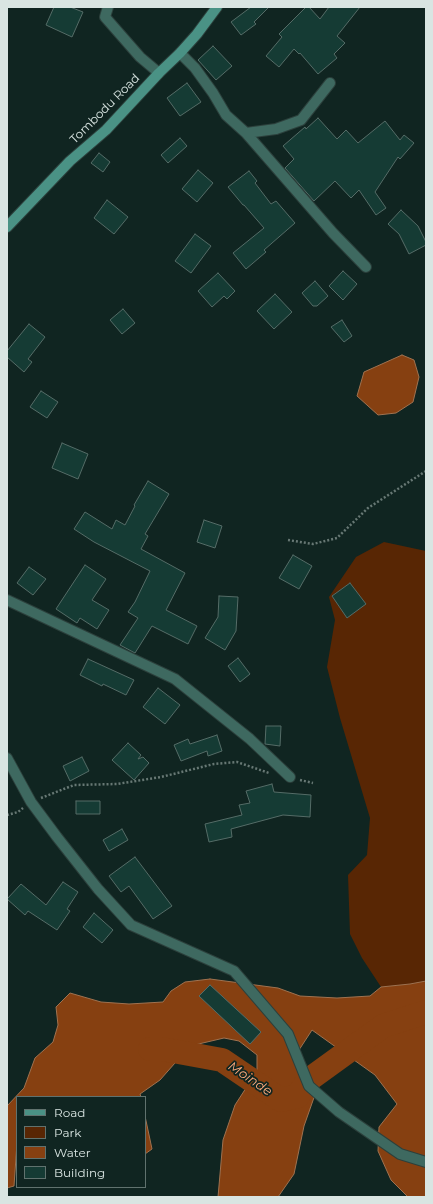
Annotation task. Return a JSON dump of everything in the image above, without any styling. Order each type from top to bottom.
[{"type":"main road","name":"Tombodu Road","points":[[7,227],[70,161],[106,130],[180,54],[217,7]]},
{"type":"street","points":[[108,7],[105,17],[140,56],[160,73]]},
{"type":"street","points":[[180,54],[195,68],[214,93],[226,115],[246,133],[332,233],[366,267]]},
{"type":"street","points":[[246,133],[276,129],[301,120],[330,83]]},
{"type":"street","points":[[7,600],[175,679],[250,739],[290,777]]},
{"type":"street","points":[[7,758],[31,802],[98,889],[131,925],[234,971],[288,1034],[309,1086],[339,1112],[400,1154],[426,1162]]},
{"type":"path","points":[[288,540],[314,544],[337,538],[368,508],[426,471]]},
{"type":"path","points":[[7,815],[18,812],[31,802],[74,785],[117,784],[161,778],[214,764],[237,762],[267,773],[314,783]]},
{"type":"green space","points":[[384,542],[426,551],[426,981],[381,987],[362,958],[350,934],[348,875],[367,855],[370,818],[340,718],[327,667],[335,620],[329,597],[356,557]]},
{"type":"water","points":[[402,355],[414,360],[419,377],[413,402],[396,413],[378,415],[357,396],[364,372]]},
{"type":"water","points":[[210,979],[278,988],[300,996],[337,998],[370,996],[381,987],[426,981],[426,1197],[408,1197],[391,1180],[378,1151],[379,1127],[397,1104],[375,1075],[312,1030],[299,1050],[317,1089],[304,1126],[294,1174],[278,1197],[218,1197],[223,1140],[235,1105],[257,1071],[257,1055],[239,1041],[224,1038],[190,1046],[160,1080],[140,1094],[141,1096],[16,1096],[24,1088],[35,1058],[53,1042],[58,1025],[56,1007],[70,993],[101,1002],[129,1004],[163,1002],[171,991],[185,982]]},
{"type":"water","points":[[16,1096],[16,1157],[14,1186],[7,1188],[7,1106]]},
{"type":"water","points":[[146,1121],[152,1149],[146,1153]]},
{"type":"building","points":[[54,7],[70,7],[83,12],[72,37],[46,25]]},
{"type":"building","points":[[251,7],[269,7],[254,22],[256,24],[241,35],[231,22]]},
{"type":"building","points":[[306,7],[309,7],[320,19],[329,7],[360,7],[337,36],[345,43],[334,54],[337,58],[318,74],[300,53],[299,54],[294,49],[279,67],[266,56],[282,37],[279,34]]},
{"type":"building","points":[[213,46],[232,66],[216,80],[198,60]]},
{"type":"building","points":[[187,83],[201,102],[180,116],[167,98]]},
{"type":"building","points":[[318,118],[337,139],[346,130],[358,143],[385,121],[400,140],[404,135],[414,143],[400,159],[398,157],[375,192],[386,208],[376,215],[359,190],[351,198],[335,181],[314,201],[285,168],[294,159],[283,146]]},
{"type":"building","points":[[180,138],[187,146],[168,163],[161,155]]},
{"type":"building","points":[[99,153],[110,162],[103,172],[91,163]]},
{"type":"building","points":[[198,170],[213,183],[197,202],[182,189]]},
{"type":"building","points":[[249,171],[257,181],[255,183],[271,204],[276,201],[295,223],[264,250],[266,252],[246,269],[233,253],[264,228],[228,187]]},
{"type":"building","points":[[107,200],[128,217],[114,234],[94,218]]},
{"type":"building","points":[[401,210],[418,226],[426,242],[426,245],[409,254],[399,234],[388,224]]},
{"type":"building","points":[[195,234],[211,246],[191,273],[175,261]]},
{"type":"building","points":[[343,271],[357,284],[343,300],[329,286]]},
{"type":"building","points":[[218,273],[235,291],[227,299],[224,296],[212,307],[198,291]]},
{"type":"building","points":[[315,281],[328,296],[317,306],[313,306],[302,293]]},
{"type":"building","points":[[275,294],[292,312],[274,329],[257,311]]},
{"type":"building","points":[[123,309],[135,323],[122,334],[110,320]]},
{"type":"building","points":[[342,320],[352,336],[344,342],[331,327]]},
{"type":"building","points":[[29,324],[45,337],[28,359],[32,362],[24,372],[7,357],[7,351]]},
{"type":"building","points":[[41,391],[58,402],[47,418],[30,407]]},
{"type":"building","points":[[62,443],[88,454],[78,479],[52,468]]},
{"type":"building","points":[[148,481],[169,494],[145,534],[148,536],[141,549],[185,573],[166,610],[197,626],[188,644],[152,626],[135,653],[120,645],[138,618],[128,612],[135,602],[150,571],[94,542],[74,529],[85,512],[112,529],[116,520],[125,525],[135,506],[134,505]]},
{"type":"building","points":[[204,520],[222,526],[215,548],[197,542]]},
{"type":"building","points":[[293,555],[312,566],[299,589],[279,578]]},
{"type":"building","points":[[85,565],[106,579],[92,600],[109,610],[97,629],[80,618],[77,623],[56,609]]},
{"type":"building","points":[[29,567],[46,579],[33,595],[17,583]]},
{"type":"building","points":[[350,583],[366,604],[347,618],[332,596]]},
{"type":"building","points":[[219,596],[238,597],[236,631],[225,650],[205,638],[218,617]]},
{"type":"building","points":[[238,658],[250,674],[240,682],[228,666]]},
{"type":"building","points":[[88,659],[134,680],[126,695],[103,684],[102,686],[80,675]]},
{"type":"building","points":[[158,688],[180,705],[165,724],[143,707]]},
{"type":"building","points":[[266,726],[281,726],[280,746],[265,744]]},
{"type":"building","points":[[217,735],[222,751],[208,756],[207,751],[181,761],[174,745],[188,739],[190,744]]},
{"type":"building","points":[[128,743],[141,755],[138,759],[143,757],[149,763],[134,780],[112,760]]},
{"type":"building","points":[[82,757],[89,771],[70,781],[63,766]]},
{"type":"building","points":[[272,784],[274,792],[311,795],[310,817],[283,815],[231,829],[232,837],[209,842],[205,824],[242,815],[239,805],[250,803],[246,791]]},
{"type":"building","points":[[76,801],[100,801],[100,814],[76,814]]},
{"type":"building","points":[[122,829],[128,840],[109,851],[103,840]]},
{"type":"building","points":[[135,857],[172,906],[153,919],[129,886],[121,892],[109,876]]},
{"type":"building","points":[[63,882],[78,892],[67,909],[70,911],[57,930],[28,911],[25,915],[7,899],[21,884],[46,905]]},
{"type":"building","points":[[94,913],[113,930],[102,943],[83,927]]},
{"type":"building","points":[[210,985],[261,1032],[250,1044],[199,996]]},
{"type":"waterway","name":"Moinde","points":[[150,1049],[162,1049],[222,1060],[281,1100],[298,1096],[307,1081],[383,1026],[426,1012]]}]
